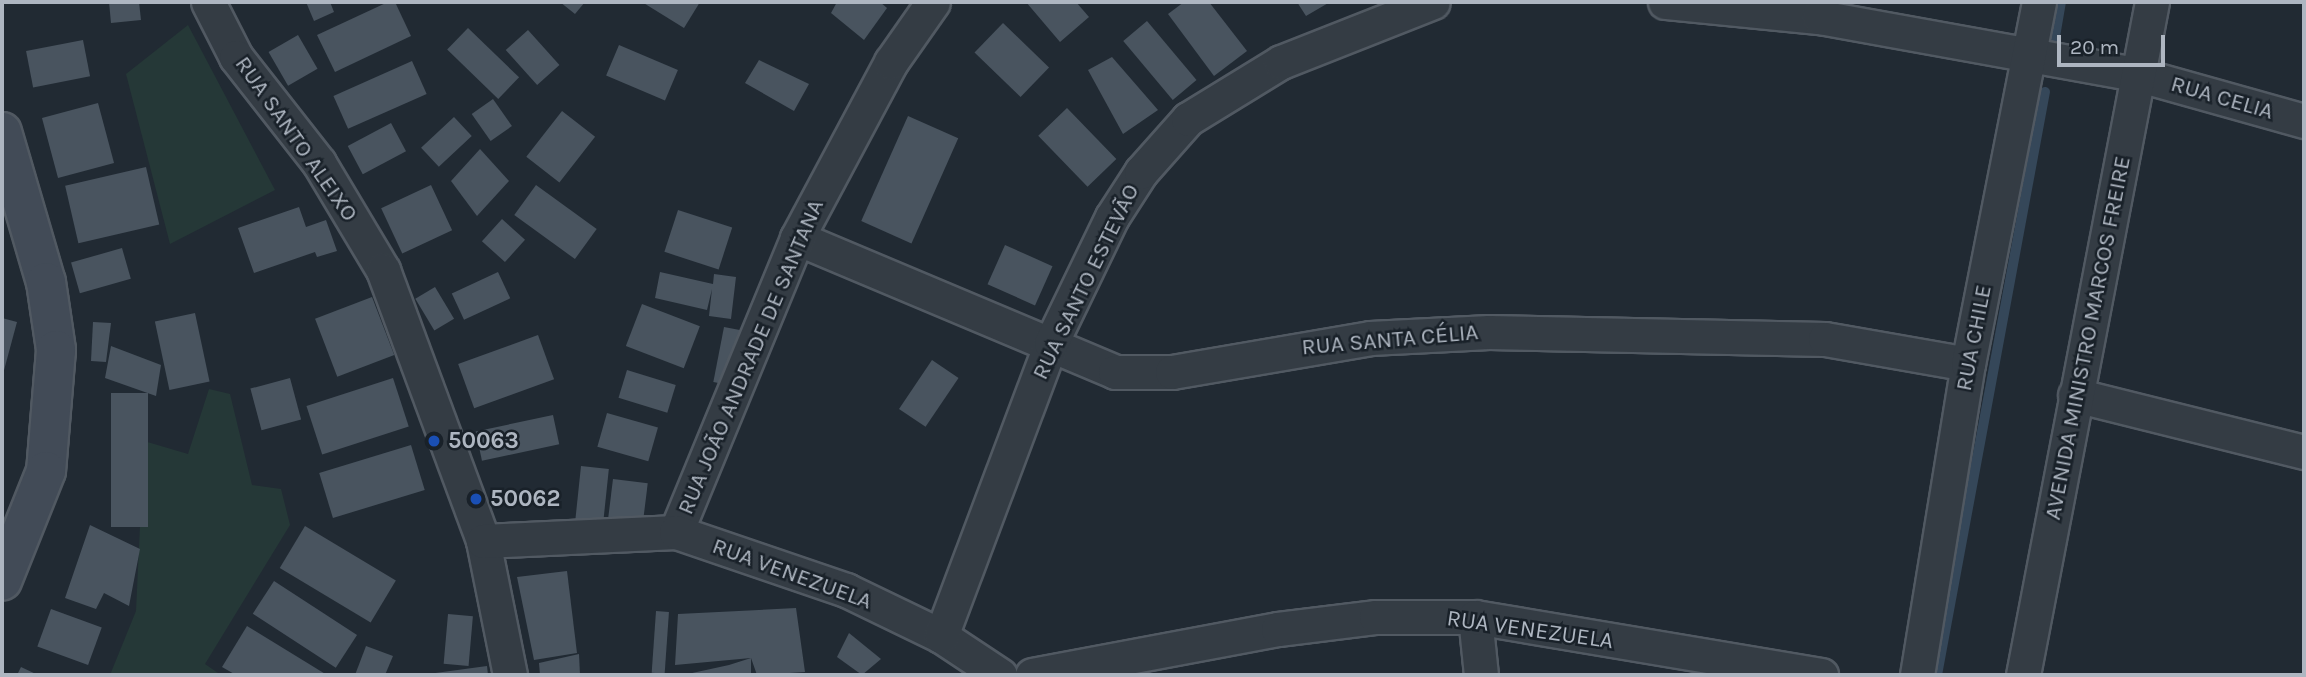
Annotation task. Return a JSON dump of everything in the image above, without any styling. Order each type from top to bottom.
[{"type":"main road","points":[[2,132],[46,282],[56,350],[46,471],[2,581]]},
{"type":"street","name":"RUA SANTO ALEIXO","points":[[208,2],[236,57],[319,163],[383,270],[482,541],[510,675]]},
{"type":"street","name":"RUA JOÃO ANDRADE DE SANTANA","points":[[676,532],[797,238],[891,62],[933,2]]},
{"type":"street","name":"RUA SANTO ESTEVÃO","points":[[941,636],[1051,344],[1112,217],[1141,172],[1188,119],[1281,62],[1433,2]]},
{"type":"street","points":[[1665,2],[1819,17],[2140,75]]},
{"type":"street","name":"RUA CHILE","points":[[1917,675],[1968,364],[2039,2]]},
{"type":"street","name":"AVENIDA MINISTRO MARCOS FREIRE","points":[[2023,675],[2152,2]]},
{"type":"street","name":"RUA CELIA","points":[[2140,75],[2304,121]]},
{"type":"street","name":"RUA SANTA CÉLIA","points":[[797,238],[1115,372],[1172,372],[1370,338],[1489,332],[1825,340],[1968,364]]},
{"type":"street","points":[[2075,395],[2304,452]]},
{"type":"street","name":"RUA VENEZUELA","points":[[482,541],[676,532],[846,590],[941,636],[1000,675]]},
{"type":"street","name":"RUA VENEZUELA","points":[[1032,675],[1108,668],[1376,617],[1475,617],[1821,675]]},
{"type":"street","points":[[1475,617],[1481,675]]},
{"type":"green space","points":[[188,25],[275,190],[170,244],[126,74]]},
{"type":"green space","points":[[209,389],[230,394],[252,485],[281,489],[290,525],[205,664],[221,675],[110,675],[136,611],[144,441],[188,454]]},
{"type":"building","points":[[109,2],[139,2],[141,20],[111,23]]},
{"type":"building","points":[[306,2],[330,2],[334,12],[314,21]]},
{"type":"building","points":[[388,2],[395,2],[411,36],[335,72],[317,35]]},
{"type":"building","points":[[560,2],[585,2],[575,14]]},
{"type":"building","points":[[642,2],[700,2],[684,28]]},
{"type":"building","points":[[837,2],[880,2],[887,8],[864,40],[831,13]]},
{"type":"building","points":[[1026,2],[1076,2],[1089,17],[1060,42]]},
{"type":"building","points":[[1184,2],[1209,2],[1247,51],[1214,76],[1168,14]]},
{"type":"building","points":[[1297,2],[1330,2],[1306,16]]},
{"type":"building","points":[[1147,21],[1196,80],[1173,100],[1123,41]]},
{"type":"building","points":[[1003,23],[1049,67],[1021,97],[975,52]]},
{"type":"building","points":[[468,28],[519,77],[498,99],[447,50]]},
{"type":"building","points":[[528,30],[559,65],[537,85],[506,50]]},
{"type":"building","points":[[298,35],[318,69],[288,86],[269,52]]},
{"type":"building","points":[[83,40],[90,76],[33,87],[26,51]]},
{"type":"building","points":[[619,45],[678,70],[665,100],[606,75]]},
{"type":"building","points":[[1112,57],[1158,110],[1123,134],[1088,70]]},
{"type":"building","points":[[759,60],[809,84],[794,111],[745,83]]},
{"type":"building","points":[[412,61],[427,94],[348,129],[333,96]]},
{"type":"building","points":[[493,99],[512,126],[491,141],[472,114]]},
{"type":"building","points":[[98,103],[114,163],[58,178],[42,118]]},
{"type":"building","points":[[1067,108],[1116,159],[1088,187],[1038,136]]},
{"type":"building","points":[[562,111],[595,137],[559,183],[526,157]]},
{"type":"building","points":[[908,116],[958,138],[911,243],[861,221]]},
{"type":"building","points":[[454,117],[472,136],[439,167],[421,148]]},
{"type":"building","points":[[391,123],[406,151],[363,174],[348,146]]},
{"type":"building","points":[[480,149],[509,181],[477,216],[451,181]]},
{"type":"building","points":[[146,167],[159,224],[78,243],[65,186]]},
{"type":"building","points":[[431,185],[452,230],[402,254],[381,208]]},
{"type":"building","points":[[536,185],[597,229],[575,259],[514,215]]},
{"type":"building","points":[[299,207],[306,227],[326,220],[337,251],[317,257],[315,252],[254,273],[238,228]]},
{"type":"building","points":[[678,210],[732,228],[719,269],[664,252]]},
{"type":"building","points":[[502,219],[525,240],[505,262],[482,241]]},
{"type":"building","points":[[1005,245],[1053,266],[1035,305],[988,284]]},
{"type":"building","points":[[122,248],[131,279],[80,293],[71,263]]},
{"type":"building","points":[[498,272],[510,298],[464,320],[452,294]]},
{"type":"building","points":[[660,272],[713,284],[714,274],[736,277],[731,319],[709,316],[712,289],[707,310],[655,298]]},
{"type":"building","points":[[435,287],[454,319],[434,331],[415,299]]},
{"type":"building","points":[[372,297],[394,355],[337,377],[315,319]]},
{"type":"building","points":[[642,304],[700,326],[684,368],[626,346]]},
{"type":"building","points":[[195,313],[210,381],[169,390],[155,322]]},
{"type":"building","points":[[2,318],[17,322],[3,374],[2,374]]},
{"type":"building","points":[[93,322],[111,323],[106,362],[91,361]]},
{"type":"building","points":[[724,327],[744,331],[733,386],[713,382]]},
{"type":"building","points":[[538,335],[554,379],[474,408],[458,364]]},
{"type":"building","points":[[111,346],[161,365],[156,396],[105,378]]},
{"type":"building","points":[[932,360],[959,378],[926,427],[899,409]]},
{"type":"building","points":[[627,370],[676,385],[667,413],[619,398]]},
{"type":"building","points":[[290,378],[301,420],[262,430],[250,389]]},
{"type":"building","points":[[393,378],[409,427],[322,455],[306,406]]},
{"type":"building","points":[[111,393],[148,393],[148,527],[111,527]]},
{"type":"building","points":[[607,413],[658,428],[648,461],[597,447]]},
{"type":"building","points":[[553,415],[559,444],[482,461],[476,431]]},
{"type":"building","points":[[411,445],[425,490],[333,518],[319,473]]},
{"type":"building","points":[[581,466],[609,469],[603,528],[575,525]]},
{"type":"building","points":[[613,479],[648,483],[643,522],[608,518]]},
{"type":"building","points":[[90,525],[140,549],[129,606],[104,593],[96,609],[65,598]]},
{"type":"building","points":[[305,526],[396,581],[371,623],[280,568]]},
{"type":"building","points":[[567,571],[577,653],[534,660],[517,577]]},
{"type":"building","points":[[274,581],[357,635],[336,668],[253,614]]},
{"type":"building","points":[[796,608],[805,672],[757,675],[751,658],[675,665],[678,614]]},
{"type":"building","points":[[51,609],[102,627],[88,665],[37,647]]},
{"type":"building","points":[[656,611],[669,612],[665,674],[652,673]]},
{"type":"building","points":[[448,614],[473,616],[469,666],[444,664]]},
{"type":"building","points":[[247,626],[327,675],[236,675],[222,667]]},
{"type":"building","points":[[849,633],[881,659],[862,675],[837,657]]},
{"type":"building","points":[[366,646],[393,656],[385,675],[355,675]]},
{"type":"building","points":[[579,654],[580,675],[540,675],[539,663]]},
{"type":"building","points":[[751,658],[751,675],[683,675],[729,665]]},
{"type":"building","points":[[487,666],[488,675],[428,675],[428,674]]},
{"type":"building","points":[[21,667],[38,675],[17,675]]},
{"type":"waterway","points":[[2052,54],[2061,2]]},
{"type":"waterway","points":[[1937,675],[2045,92]]},
{"type":"place","name":"50063","points":[[434,441]]},
{"type":"place","name":"50062","points":[[476,499]]}]
